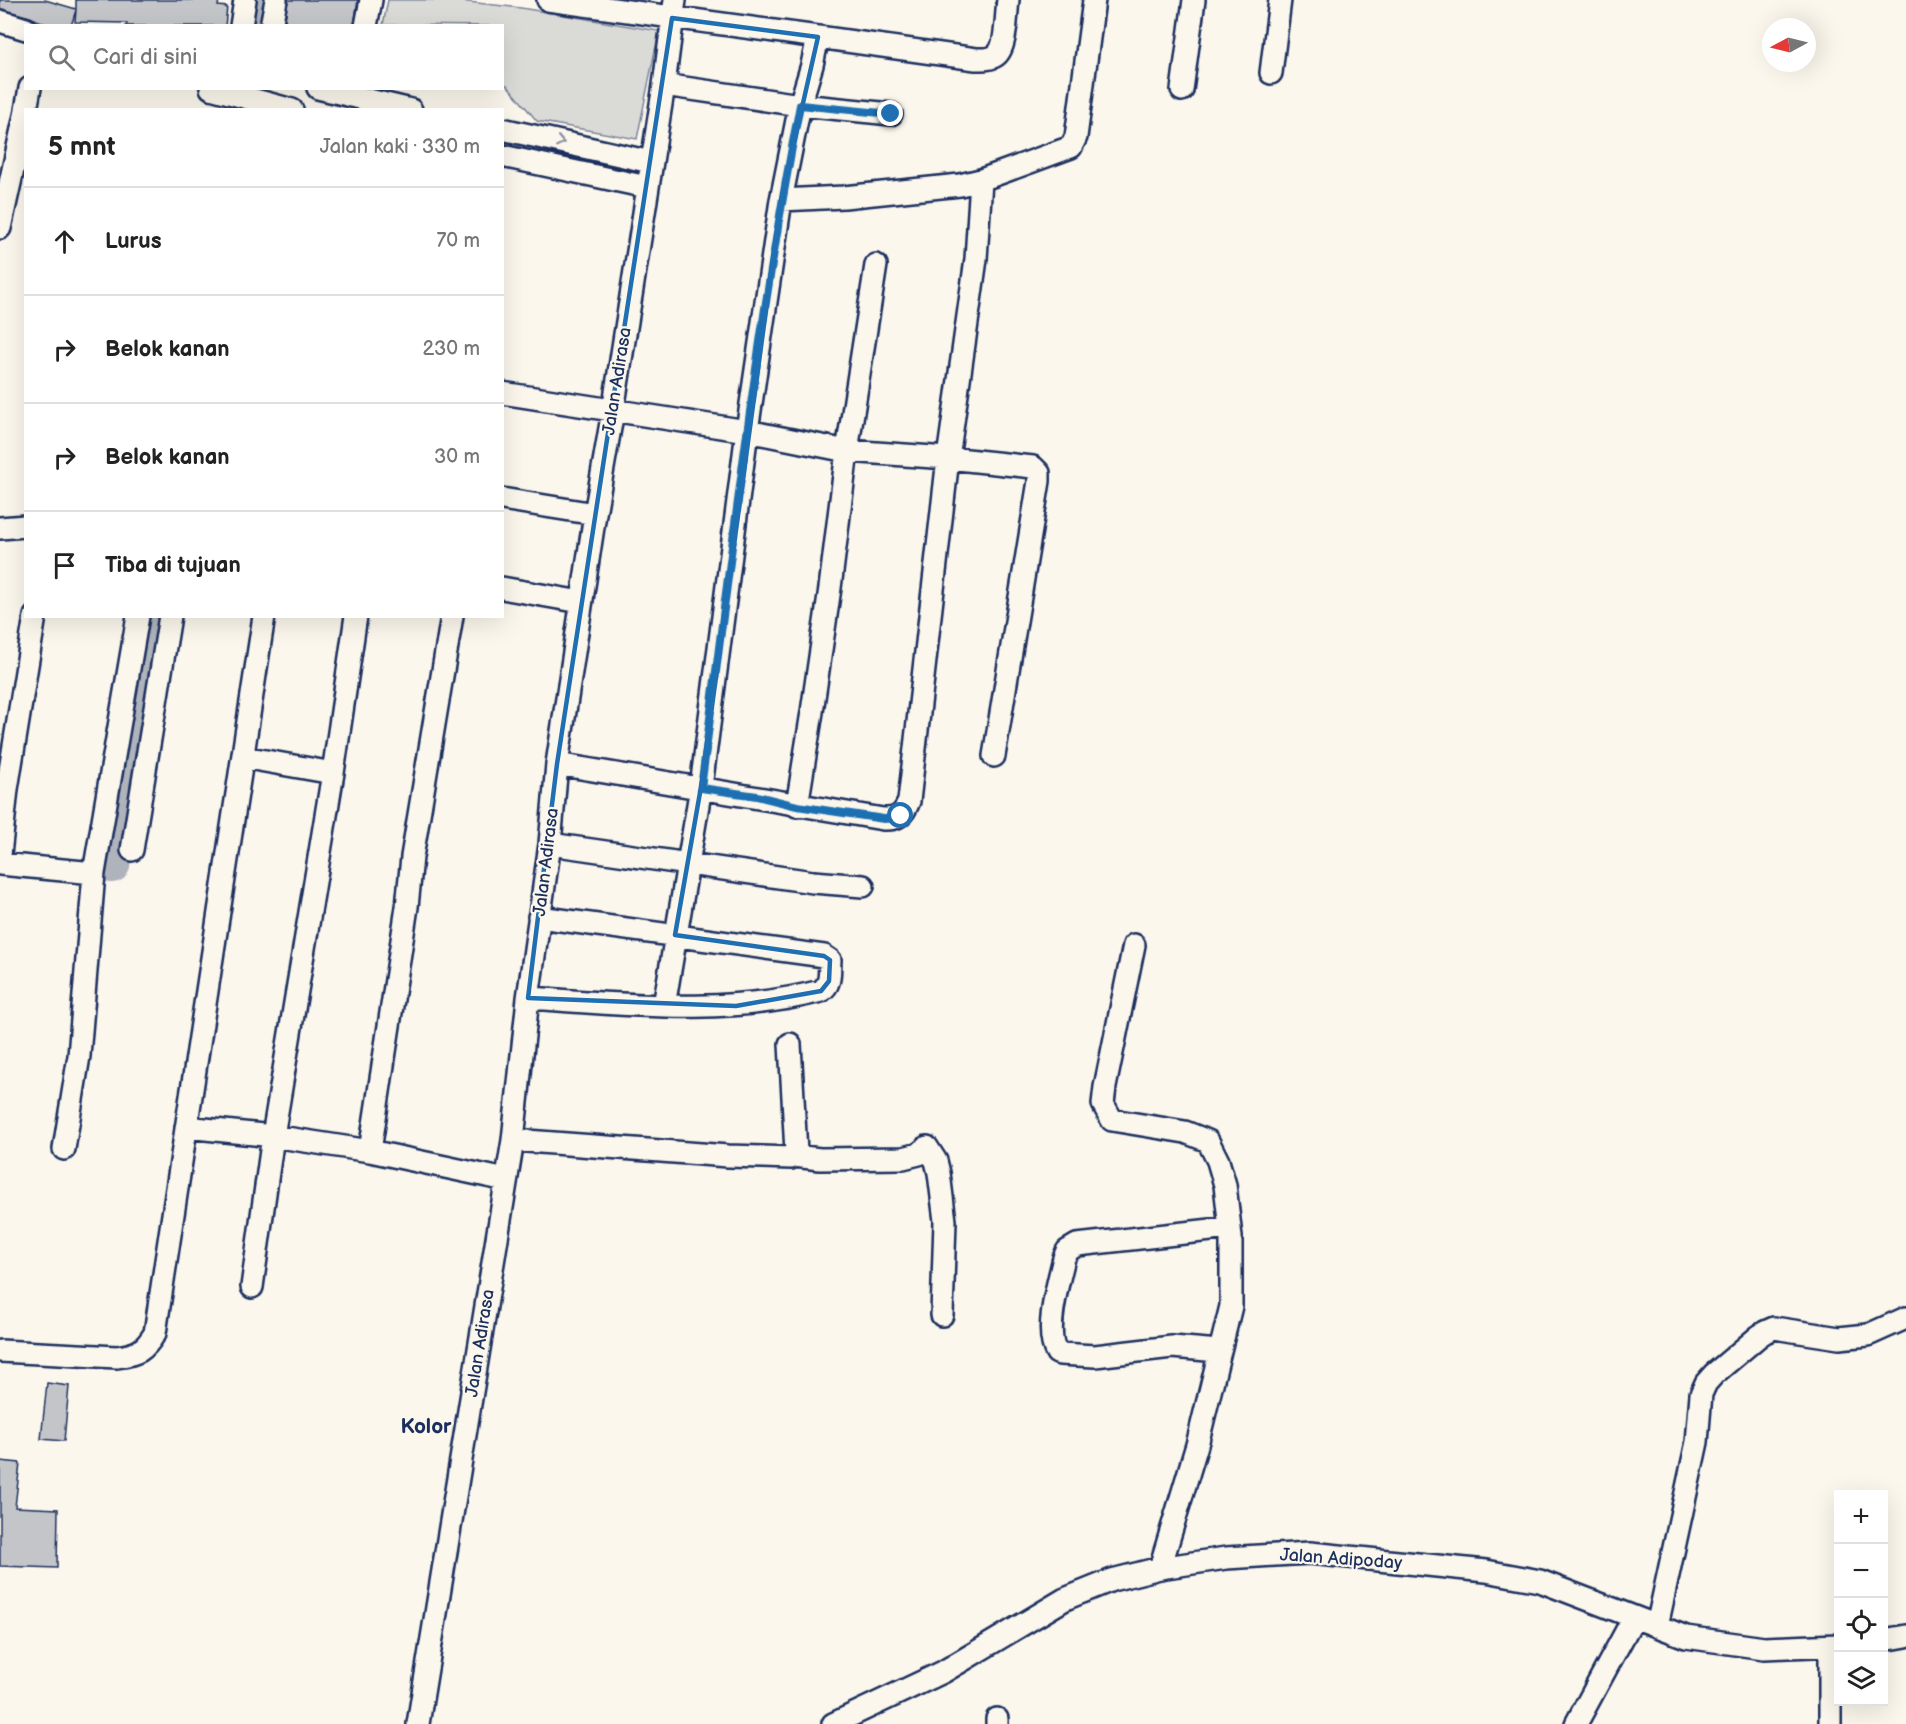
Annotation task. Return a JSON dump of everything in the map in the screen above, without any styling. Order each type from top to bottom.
[{"type":"street","points":[[241,24],[245,0]]},
{"type":"street","points":[[272,24],[276,0]]},
{"type":"street","points":[[366,24],[371,0]]},
{"type":"street","points":[[548,0],[674,9],[818,37],[975,59],[996,56],[1002,49],[1008,0]]},
{"type":"street","points":[[781,200],[844,197],[960,184],[981,180],[1071,147],[1075,142],[1094,0]]},
{"type":"street","points":[[1182,90],[1194,0]]},
{"type":"street","points":[[1271,73],[1280,0]]},
{"type":"street","name":"Jalan Adirasa","points":[[418,1724],[513,1140],[528,998],[550,844],[557,764],[674,9]]},
{"type":"street","points":[[0,21],[24,28]]},
{"type":"street","points":[[664,1006],[701,788],[747,431],[781,200],[800,105],[818,37]]},
{"type":"street","points":[[664,84],[800,105],[891,114]]},
{"type":"street","points":[[26,108],[30,90]]},
{"type":"street","points":[[332,90],[354,93],[404,108]]},
{"type":"street","points":[[224,95],[255,99],[285,108]]},
{"type":"street","points":[[0,228],[24,119]]},
{"type":"street","points":[[504,129],[651,162]]},
{"type":"street","points":[[504,156],[647,187]]},
{"type":"street","points":[[557,764],[757,796],[797,806],[889,819],[901,816],[909,801],[948,458],[976,258],[981,180]]},
{"type":"street","points":[[797,806],[830,588],[847,451],[876,265]]},
{"type":"street","points":[[504,393],[747,431],[847,451],[1033,467],[1039,473],[1039,481],[994,756]]},
{"type":"street","points":[[504,499],[595,513]]},
{"type":"street","points":[[0,528],[24,526]]},
{"type":"street","points":[[504,588],[581,602]]},
{"type":"street","points":[[0,855],[7,789],[35,618]]},
{"type":"street","points":[[64,1149],[79,1056],[94,873],[138,618]]},
{"type":"street","points":[[132,850],[170,618]]},
{"type":"street","points":[[0,1351],[117,1357],[136,1354],[147,1346],[155,1333],[264,618]]},
{"type":"street","points":[[252,1287],[273,1136],[333,773],[356,618]]},
{"type":"street","points":[[370,1151],[407,907],[412,856],[452,618]]},
{"type":"street","points":[[243,757],[333,773]]},
{"type":"street","points":[[550,844],[813,882],[863,886]]},
{"type":"street","points":[[0,864],[94,873]]},
{"type":"street","points":[[528,998],[664,1006],[736,1006],[789,1000],[821,992],[829,981],[830,960],[824,956],[539,917]]},
{"type":"street","points":[[1134,945],[1103,1104],[1112,1120],[1185,1132],[1208,1141],[1218,1161],[1225,1185],[1229,1228],[1231,1306],[1197,1445],[1160,1568]]},
{"type":"street","points":[[790,1044],[796,1152],[794,1156]]},
{"type":"street","points":[[186,1127],[273,1136],[370,1151],[506,1180]]},
{"type":"street","points":[[513,1140],[728,1156],[783,1159],[794,1156],[820,1160],[912,1156],[927,1148],[936,1161],[939,1173],[945,1221],[942,1315]]},
{"type":"street","points":[[1219,1351],[1172,1347],[1095,1356],[1060,1354],[1053,1347],[1052,1310],[1064,1258],[1067,1251],[1077,1245],[1229,1228]]},
{"type":"street","points":[[1657,1626],[1697,1442],[1701,1394],[1706,1383],[1759,1336],[1774,1328],[1839,1338],[1868,1335],[1906,1318]]},
{"type":"street","name":"Jalan Adipoday","points":[[833,1724],[943,1672],[1065,1599],[1112,1580],[1160,1568],[1226,1557],[1300,1553],[1486,1571],[1540,1581],[1686,1637],[1764,1648],[1834,1646]]},
{"type":"street","points":[[1576,1724],[1634,1617]]},
{"type":"street","points":[[1888,1639],[1906,1636]]},
{"type":"street","points":[[1830,1724],[1834,1646]]},
{"type":"highlighted area","points":[[672,18],[818,37],[781,200],[701,787],[675,935],[824,956],[830,960],[829,981],[821,991],[736,1006],[528,998],[557,764]]},
{"type":"shaded area","points":[[388,0],[450,0],[521,8],[659,31],[637,139],[537,121],[504,84],[504,24],[383,24]]},
{"type":"building","points":[[0,0],[45,0],[76,9],[76,0],[219,0],[218,6],[227,7],[225,24],[75,22],[76,10],[72,24],[46,24],[0,9]]},
{"type":"building","points":[[288,0],[358,0],[354,24],[284,24]]},
{"type":"building","points":[[47,1383],[69,1386],[64,1441],[41,1439]]},
{"type":"building","points":[[0,1461],[20,1463],[15,1507],[58,1509],[57,1568],[0,1566]]},
{"type":"waterway","points":[[257,24],[260,0]]},
{"type":"waterway","points":[[112,865],[156,618]]},
{"type":"district","name":"Kolor","points":[[426,1426]]},
{"type":"route","points":[[891,114],[800,105],[781,200],[747,431],[701,788],[884,819],[901,816]]}]
